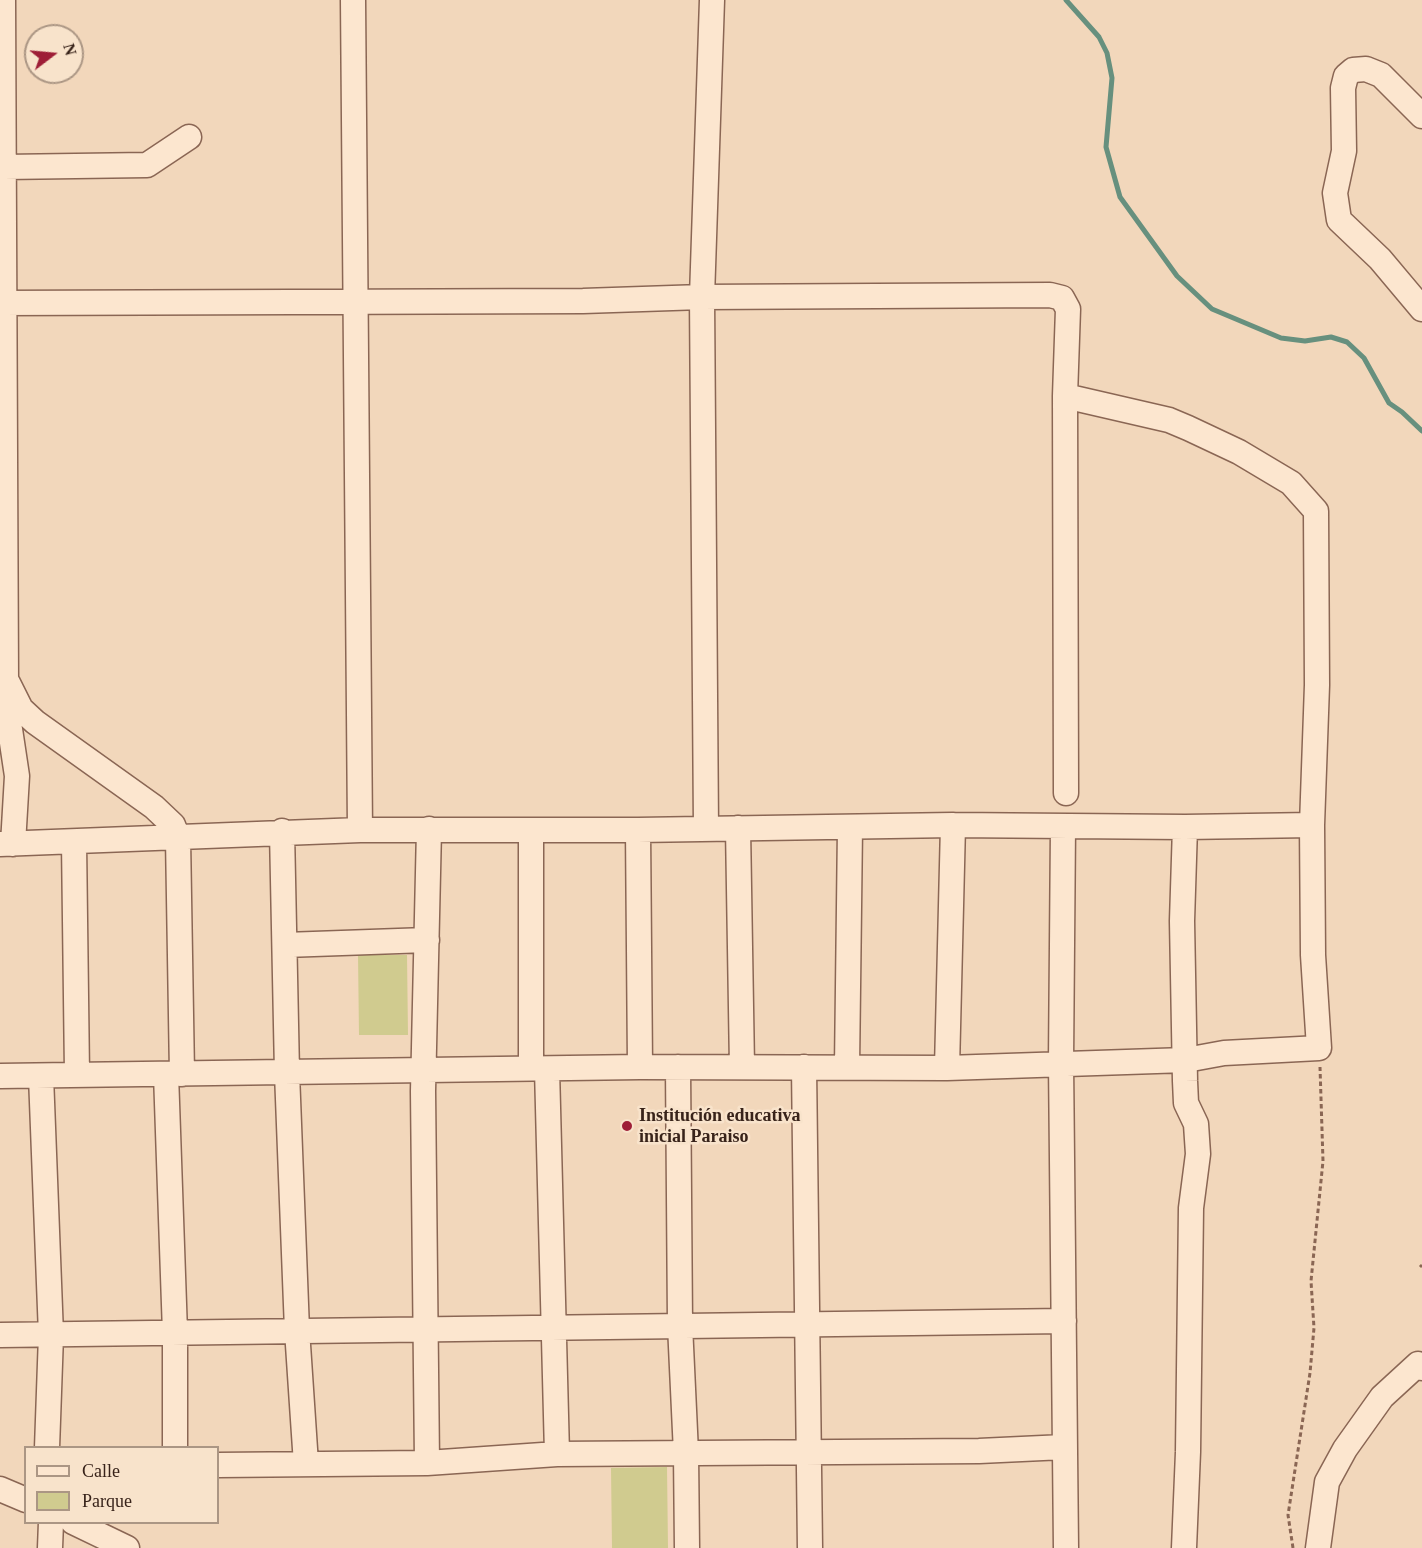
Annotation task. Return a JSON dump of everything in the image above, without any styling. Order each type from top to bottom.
[{"type":"street","points":[[3,0],[3,678],[17,776],[7,844],[178,838],[282,831],[531,831],[953,825],[1063,827],[1312,825]]},
{"type":"street","points":[[353,0],[360,830]]},
{"type":"street","points":[[706,829],[702,297],[711,0]]},
{"type":"street","points":[[1422,116],[1381,75],[1366,69],[1353,70],[1346,76],[1343,88],[1344,151],[1335,193],[1339,220],[1380,259],[1422,309]]},
{"type":"street","points":[[4,167],[147,165],[189,137]]},
{"type":"street","points":[[3,303],[583,301],[702,297],[1050,295],[1062,298],[1068,309],[1065,396],[1066,793]]},
{"type":"street","points":[[0,1076],[678,1066],[947,1068],[1060,1062],[1186,1060],[1224,1053],[1319,1048],[1313,955],[1312,825],[1317,685],[1316,511],[1291,483],[1239,452],[1188,428],[1169,420],[1065,396]]},
{"type":"street","points":[[3,678],[21,709],[35,722],[154,807],[173,825],[178,838],[174,1074],[174,1446]]},
{"type":"street","points":[[947,1068],[953,825]]},
{"type":"street","points":[[847,1067],[850,826]]},
{"type":"street","points":[[1063,827],[1060,1062],[1066,1548]]},
{"type":"street","points":[[1184,1548],[1191,1208],[1198,1154],[1196,1124],[1186,1103],[1182,921],[1185,827]]},
{"type":"street","points":[[738,828],[742,1067]]},
{"type":"street","points":[[427,1463],[424,1331],[424,1070],[429,830]]},
{"type":"street","points":[[638,830],[640,1067]]},
{"type":"street","points":[[282,831],[286,1073],[297,1330],[306,1464]]},
{"type":"street","points":[[531,831],[539,1068],[554,1329],[557,1454]]},
{"type":"street","points":[[74,842],[77,1074]]},
{"type":"street","points":[[285,945],[427,940]]},
{"type":"street","points":[[678,1066],[680,1325],[686,1453],[687,1548]]},
{"type":"street","points":[[804,1067],[810,1548]]},
{"type":"street","points":[[41,1076],[51,1335],[46,1446]]},
{"type":"street","points":[[0,1335],[1064,1321]]},
{"type":"street","points":[[1318,1548],[1327,1482],[1345,1449],[1382,1397],[1418,1364],[1422,1368]]},
{"type":"street","points":[[219,1465],[427,1463],[557,1454],[979,1451],[1065,1447]]},
{"type":"street","points":[[0,1489],[24,1499]]},
{"type":"street","points":[[50,1548],[51,1524]]},
{"type":"street","points":[[77,1524],[127,1548]]},
{"type":"path","points":[[1293,1548],[1288,1515],[1310,1373],[1314,1328],[1311,1281],[1323,1161],[1319,1048]]},
{"type":"green space","points":[[358,955],[407,955],[408,1035],[359,1035]]},
{"type":"green space","points":[[667,1467],[668,1548],[612,1548],[611,1468]]},
{"type":"waterway","points":[[1066,0],[1099,37],[1107,53],[1112,78],[1106,147],[1120,197],[1177,276],[1212,309],[1281,338],[1305,341],[1331,337],[1347,342],[1364,358],[1389,403],[1422,431]]},
{"type":"place","name":"Institución educativa inicial Paraiso","points":[[627,1126]]}]
